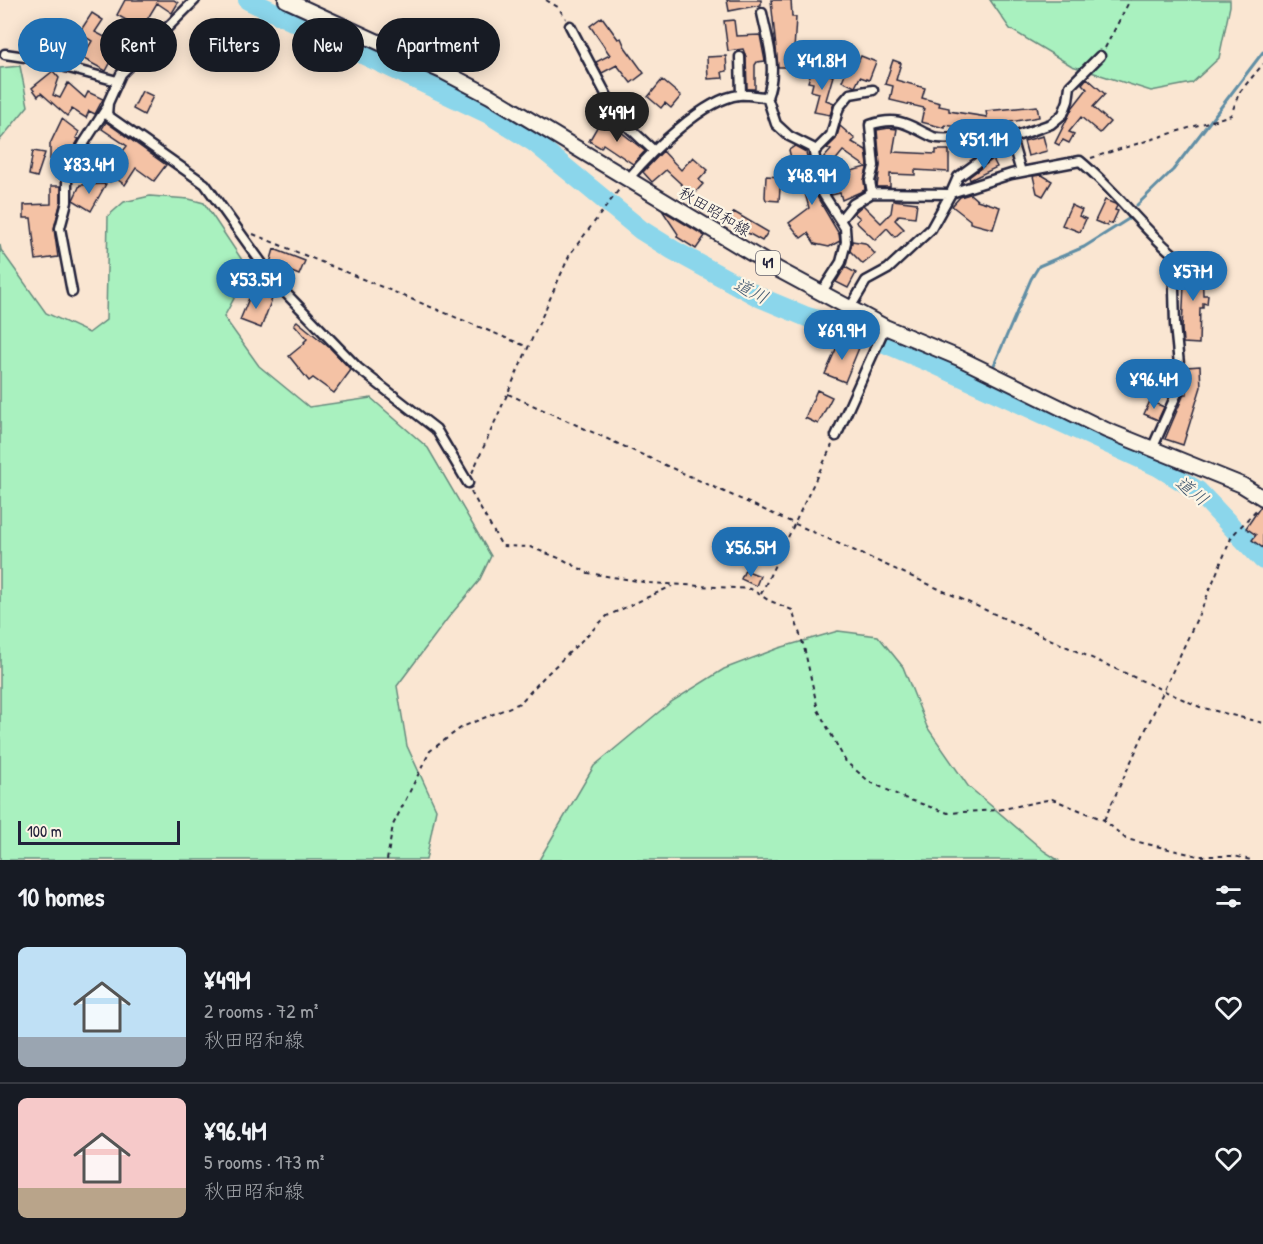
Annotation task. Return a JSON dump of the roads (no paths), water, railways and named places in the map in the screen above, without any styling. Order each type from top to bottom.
[{"type":"main road","name":"秋田昭和線","points":[[286,0],[482,92],[779,270],[885,327],[958,358],[1107,430],[1242,485],[1263,500]]},
{"type":"street","points":[[72,291],[60,228],[67,202],[67,174],[106,110],[117,81],[125,68],[195,0]]},
{"type":"street","points":[[762,13],[772,62],[773,82],[766,97],[776,124],[789,136],[806,142],[814,152],[822,192],[845,228],[846,242],[841,262],[821,293]]},
{"type":"street","points":[[570,26],[618,117],[653,150]]},
{"type":"street","points":[[5,54],[32,58],[117,81]]},
{"type":"street","points":[[850,308],[866,280],[888,269],[931,229],[958,177],[1011,138],[1029,129],[1051,124],[1062,114],[1068,101],[1070,86],[1100,56]]},
{"type":"street","points":[[740,57],[741,95]]},
{"type":"street","points":[[814,152],[831,135],[839,107],[850,94],[873,90]]},
{"type":"street","points":[[628,178],[653,150],[696,116],[720,101],[741,95],[766,97]]},
{"type":"street","points":[[106,110],[107,115],[137,138],[205,184],[276,283],[358,368],[436,429],[468,483]]},
{"type":"street","points":[[872,193],[870,181],[874,166],[870,125],[882,121],[912,124],[936,138],[960,138],[981,149],[993,151]]},
{"type":"street","points":[[1011,138],[1021,172]]},
{"type":"street","points":[[841,219],[853,204],[872,193],[951,193],[1021,172],[1080,161],[1099,177],[1142,225],[1173,254],[1175,326],[1181,384],[1152,449]]},
{"type":"street","points":[[836,436],[885,327]]},
{"type":"waterway","name":"道川","points":[[248,0],[489,114],[534,142],[641,230],[759,297],[807,317],[854,330],[932,363],[1159,467],[1198,491],[1263,560]]},
{"type":"waterway","points":[[1137,205],[1173,170],[1263,52]]},
{"type":"waterway","points":[[994,365],[1031,279],[1039,266],[1084,247],[1130,218]]},
{"type":"waterway","name":"道川","points":[[983,387],[985,382]]}]
